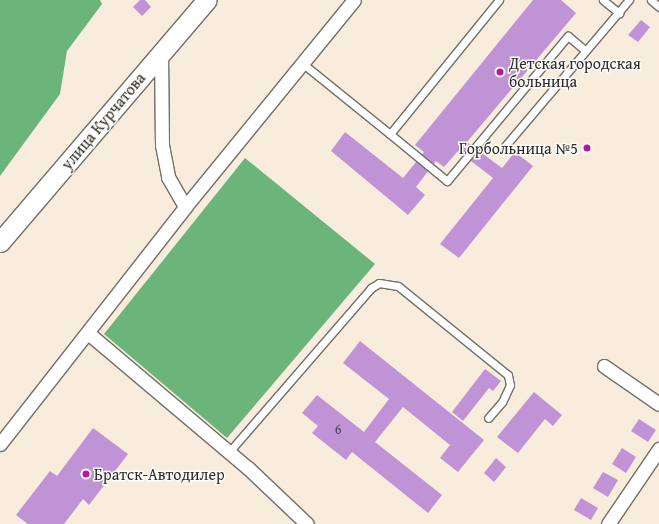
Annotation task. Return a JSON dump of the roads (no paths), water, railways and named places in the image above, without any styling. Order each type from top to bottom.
[{"type":"main road","name":"улица Курчатова","points":[[0,242],[161,51],[207,0]]},
{"type":"street","points":[[0,444],[88,334],[185,207],[354,0]]},
{"type":"street","points":[[161,51],[162,145],[168,177],[185,207]]},
{"type":"street","points":[[88,334],[229,452],[307,524]]},
{"type":"street","points":[[604,366],[659,404]]},
{"type":"street","points":[[608,524],[659,449]]},
{"type":"lane","points":[[390,134],[499,0]]},
{"type":"lane","points":[[603,0],[618,13]]},
{"type":"lane","points":[[505,146],[629,0]]},
{"type":"lane","points":[[651,0],[659,7]]},
{"type":"lane","points":[[302,63],[447,182],[568,36],[586,51]]},
{"type":"lane","points":[[229,452],[371,288],[379,283],[398,286],[508,375],[510,385],[502,402],[488,418]]},
{"type":"place","name":"Детская городская больница","points":[[500,72]]},
{"type":"place","name":"Горбольница №5","points":[[587,148]]},
{"type":"place","name":"Братск-Автодилер","points":[[86,474]]}]
